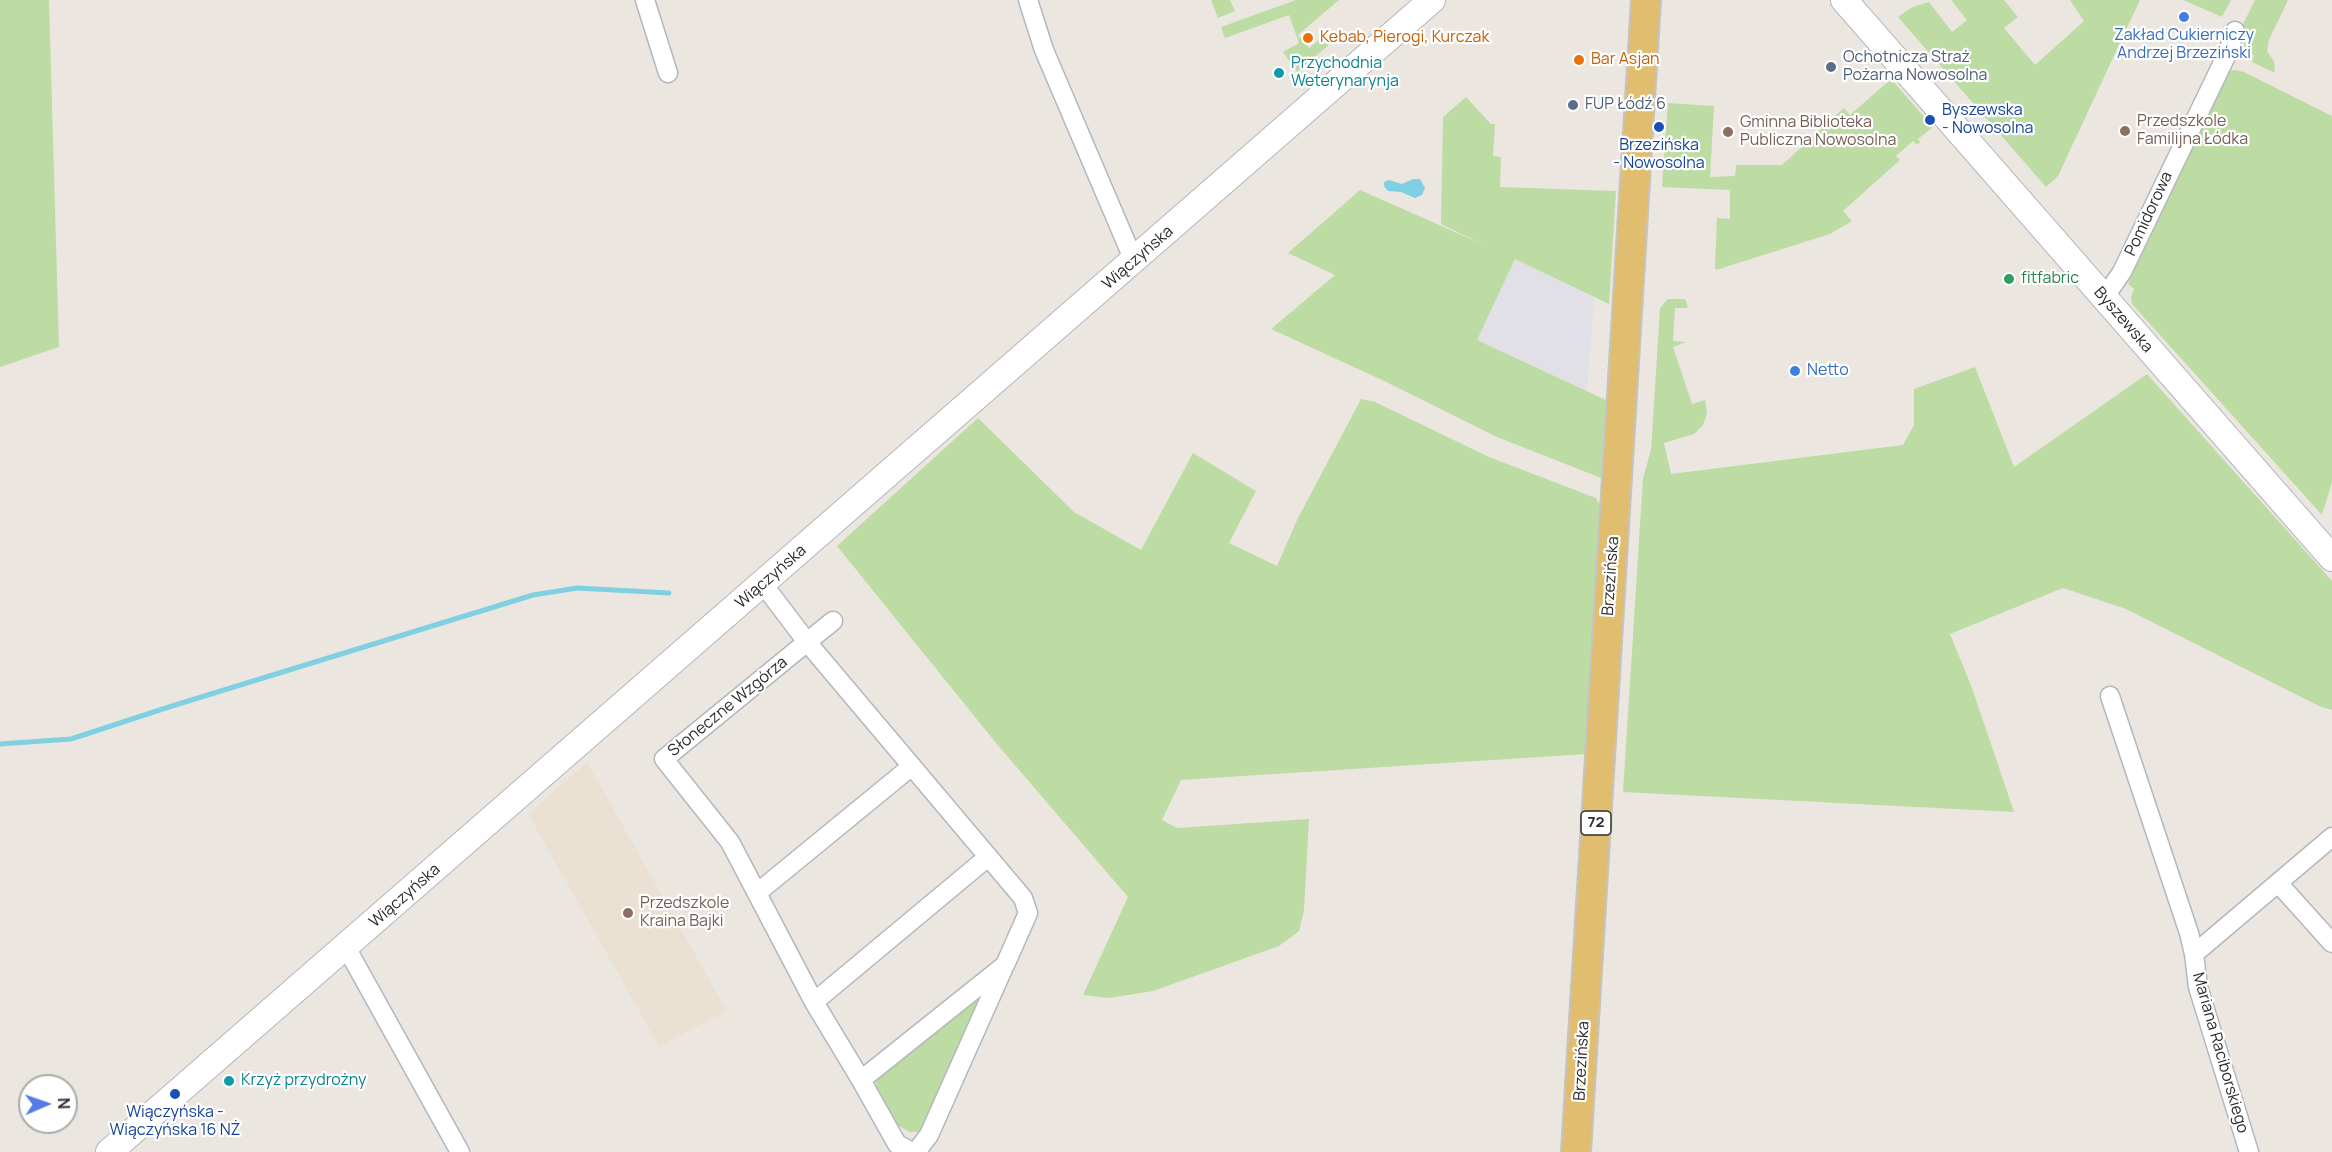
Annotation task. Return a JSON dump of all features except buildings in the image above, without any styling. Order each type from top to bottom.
[{"type":"main road","name":"Brzezińska","points":[[1576,1152],[1646,0]]},
{"type":"street","points":[[645,0],[668,74]]},
{"type":"street","points":[[1028,0],[1044,50],[1134,261]]},
{"type":"street","name":"Wiączyńska","points":[[109,1152],[1432,0]]},
{"type":"street","name":"Byszewska","points":[[1844,0],[2332,558]]},
{"type":"street","name":"Pomidorowa","points":[[2104,298],[2122,272],[2228,52],[2235,31]]},
{"type":"street","name":"Słoneczne Wzgórza","points":[[763,584],[807,642],[1023,898],[1028,913],[929,1135],[914,1152],[897,1144],[814,1002],[721,828],[664,759],[807,642]]},
{"type":"street","points":[[807,642],[833,621]]},
{"type":"street","name":"Mariana Raciborskiego","points":[[2110,696],[2194,954],[2198,987],[2249,1152]]},
{"type":"street","points":[[757,893],[912,766]]},
{"type":"street","points":[[2194,954],[2332,837]]},
{"type":"street","points":[[814,1002],[988,857]]},
{"type":"street","points":[[2278,884],[2332,943]]},
{"type":"street","points":[[346,946],[460,1152]]},
{"type":"street","name":"Słoneczne Wzgórza","points":[[861,1080],[1005,965]]},
{"type":"shaded area","points":[[1515,258],[1594,297],[1587,391],[1477,340]]},
{"type":"shaded area","name":"Przedszkole Kraina Bajki","points":[[587,762],[727,1011],[659,1046],[528,814]]},
{"type":"green space","points":[[0,0],[49,0],[59,347],[0,367]]},
{"type":"green space","points":[[1211,0],[1230,0],[1235,11],[1218,18]]},
{"type":"green space","points":[[1296,0],[1339,0],[1298,35],[1309,48],[1324,36],[1331,43],[1297,72],[1283,52],[1299,43],[1289,15],[1225,38],[1221,27]]},
{"type":"green space","points":[[1951,0],[2004,0],[2018,17],[2004,28],[2035,65],[2084,21],[2070,0],[2140,0],[2058,176],[2046,187],[1898,17],[1912,7],[1929,2],[1952,32],[1967,20]]},
{"type":"green space","points":[[2183,0],[2231,0],[2222,17]]},
{"type":"green space","points":[[2255,0],[2288,0],[2269,40],[2267,51],[2274,61],[2275,73],[2252,62],[2254,55],[2244,51],[2243,24]]},
{"type":"green space","points":[[2228,71],[2244,72],[2332,116],[2332,482],[2322,515],[2132,304],[2131,297],[2134,289],[2128,284],[2223,79]]},
{"type":"green space","points":[[1891,79],[1933,127],[1918,139],[1920,142],[1917,145],[1913,141],[1896,156],[1900,160],[1843,211],[1852,221],[1830,234],[1716,270],[1717,218],[1730,219],[1730,190],[1662,187],[1668,103],[1714,106],[1710,177],[1735,176],[1736,165],[1782,165],[1844,108],[1850,115]]},
{"type":"green space","points":[[1466,97],[1491,124],[1495,124],[1493,156],[1501,157],[1500,187],[1616,191],[1609,304],[1515,259],[1477,340],[1606,400],[1601,478],[1497,437],[1382,380],[1271,329],[1335,275],[1288,253],[1360,190],[1482,244],[1441,224],[1443,117]]},
{"type":"green space","points":[[1668,299],[1685,299],[1687,304],[1688,308],[1675,308],[1673,341],[1686,342],[1673,347],[1692,404],[1705,400],[1707,413],[1703,425],[1694,434],[1664,443],[1671,474],[1903,445],[1914,425],[1914,389],[1975,367],[2014,467],[2147,374],[2332,581],[2332,710],[2319,706],[2126,609],[2063,588],[1950,634],[1972,688],[2014,812],[1623,792],[1643,478],[1651,450],[1660,308]]},
{"type":"green space","points":[[1361,399],[1375,402],[1489,457],[1596,498],[1601,507],[1586,754],[1181,780],[1162,820],[1177,828],[1309,819],[1304,910],[1299,931],[1279,946],[1153,991],[1109,998],[1083,995],[1128,897],[996,743],[837,546],[978,418],[1074,512],[1141,550],[1193,453],[1256,491],[1229,543],[1277,566],[1297,520]]},
{"type":"green space","points":[[972,1000],[979,1003],[925,1128],[919,1132],[910,1132],[895,1124],[878,1096],[876,1082],[881,1074]]},
{"type":"water","points":[[1413,179],[1420,179],[1425,188],[1422,195],[1415,198],[1401,192],[1388,191],[1384,186],[1384,182],[1389,180],[1402,184]]},
{"type":"waterway","points":[[0,744],[71,739],[533,595],[577,588],[669,593]]},
{"type":"place","name":"Zakład Cukierniczy Andrzej Brzeziński","points":[[2184,17]]},
{"type":"place","name":"Kebab, Pierogi, Kurczak","points":[[1308,38]]},
{"type":"place","name":"Bar Asjan","points":[[1579,60]]},
{"type":"place","name":"Ochotnicza Straż Pożarna Nowosolna","points":[[1831,67]]},
{"type":"place","name":"Przychodnia Weterynarynja","points":[[1279,73]]},
{"type":"place","name":"FUP Łódź 6","points":[[1573,105]]},
{"type":"place","name":"Byszewska - Nowosolna","points":[[1930,120]]},
{"type":"place","name":"Brzezińska - Nowosolna","points":[[1659,127]]},
{"type":"place","name":"Przedszkole Familijna Łódka","points":[[2125,131]]},
{"type":"place","name":"Gminna Biblioteka Publiczna Nowosolna","points":[[1728,132]]},
{"type":"place","name":"fitfabric","points":[[2009,279]]},
{"type":"place","name":"Netto","points":[[1795,371]]},
{"type":"place","name":"Przedszkole Kraina Bajki","points":[[628,913]]},
{"type":"place","name":"Krzyż przydrożny","points":[[229,1081]]},
{"type":"place","name":"Wiączyńska - Wiączyńska 16 NŻ","points":[[175,1094]]}]
